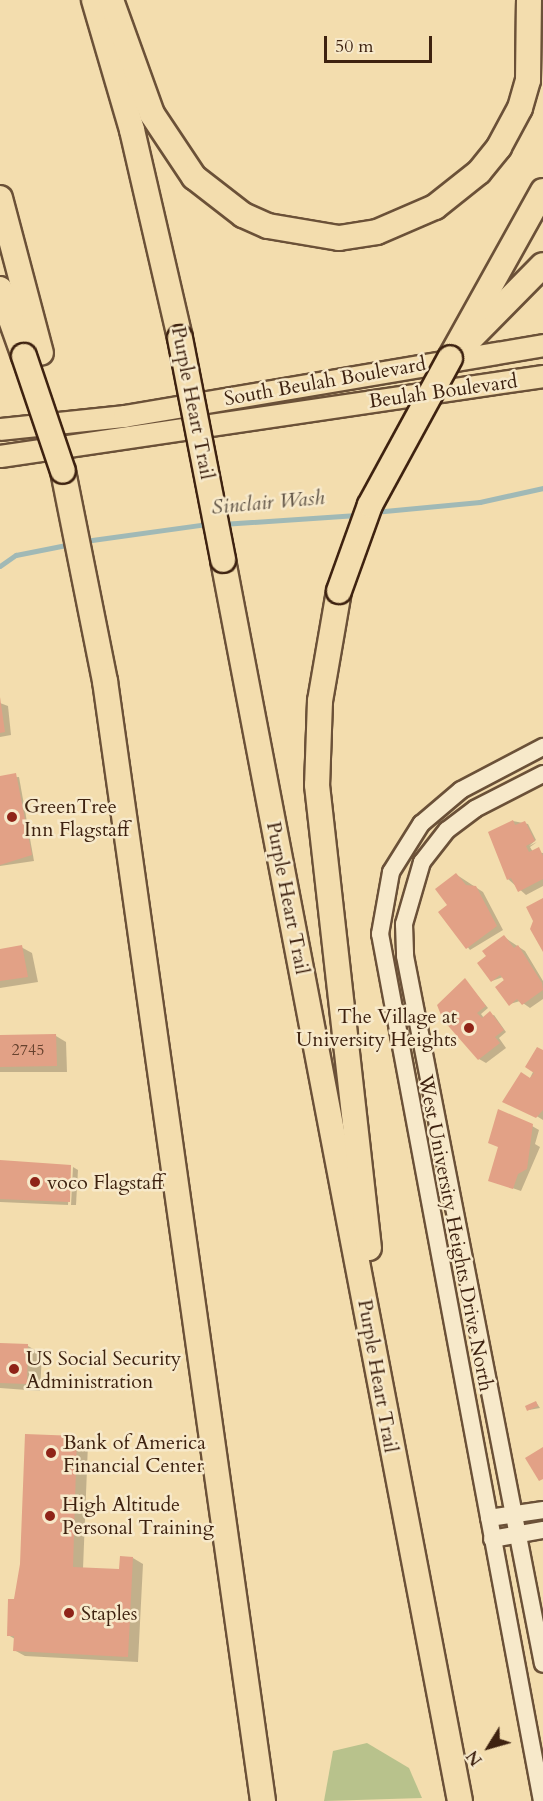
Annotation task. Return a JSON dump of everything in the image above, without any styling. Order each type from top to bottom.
[{"type":"highway","name":"Purple Heart Trail","points":[[94,0],[132,130],[180,338],[460,1801]]},
{"type":"highway","points":[[111,0],[152,114],[194,177],[243,215],[268,226],[339,237],[387,229],[435,207],[479,172],[499,147],[520,108],[528,80],[529,0]]},
{"type":"highway","points":[[392,1453],[320,835],[320,701],[339,591],[370,505],[543,191]]},
{"type":"highway","points":[[0,198],[33,354],[63,471],[87,584],[119,778],[263,1801]]},
{"type":"highway","points":[[450,358],[543,265]]},
{"type":"highway","points":[[0,289],[33,354]]},
{"type":"main road","name":"South Beulah Boulevard","points":[[0,429],[124,416],[543,345]]},
{"type":"main road","name":"Beulah Boulevard","points":[[343,405],[543,376]]},
{"type":"main road","name":"South Beulah Boulevard","points":[[0,456],[343,405]]},
{"type":"street","name":"West University Heights Drive North","points":[[542,1801],[536,1734],[492,1539],[380,934],[391,872],[422,824],[461,790],[543,747]]},
{"type":"street","name":"West University Heights Drive North","points":[[543,774],[475,809],[447,830],[422,862],[404,924],[543,1665]]},
{"type":"street","points":[[489,1518],[543,1510]]},
{"type":"street","points":[[492,1539],[543,1530]]},
{"type":"green space","points":[[367,1743],[409,1768],[422,1798],[324,1801],[333,1751]]},
{"type":"building","points":[[0,697],[5,732],[0,733]]},
{"type":"building","name":"GreenTree Inn Flagstaff","points":[[16,773],[32,855],[0,865],[0,776]]},
{"type":"building","points":[[513,820],[515,825],[525,821],[535,841],[526,846],[529,852],[539,847],[543,856],[543,879],[518,892],[511,878],[507,880],[488,832]]},
{"type":"building","points":[[456,873],[466,885],[476,886],[497,926],[466,949],[438,912],[447,905],[435,889]]},
{"type":"building","points":[[543,898],[543,952],[530,929],[533,921],[526,907]]},
{"type":"building","name":"The Village at University Heights","points":[[504,935],[514,948],[518,945],[542,983],[543,990],[522,1005],[517,999],[509,1006],[495,987],[504,980],[500,975],[491,982],[477,963],[486,956],[482,951]]},
{"type":"building","points":[[22,945],[28,977],[0,981],[0,949]]},
{"type":"building","name":"The Village at University Heights","points":[[465,978],[486,1006],[477,1013],[482,1018],[490,1011],[504,1030],[495,1037],[500,1043],[478,1060],[443,1020],[437,1005]]},
{"type":"building","points":[[56,1034],[57,1066],[0,1067],[0,1035]]},
{"type":"building","points":[[537,1047],[543,1050],[543,1110],[536,1118],[502,1102],[521,1072],[530,1078],[534,1073],[525,1067]]},
{"type":"building","points":[[498,1109],[533,1124],[527,1169],[518,1174],[513,1189],[488,1181],[498,1147],[488,1143]]},
{"type":"building","name":"voco Flagstaff","points":[[0,1160],[71,1165],[70,1202],[0,1199]]},
{"type":"building","name":"US Social Security Administration","points":[[0,1343],[28,1344],[27,1384],[0,1383]]},
{"type":"building","points":[[536,1401],[538,1406],[527,1411],[525,1406]]},
{"type":"building","points":[[25,1434],[77,1436],[73,1567],[119,1569],[120,1556],[133,1557],[128,1657],[13,1651],[14,1636],[7,1636],[8,1599],[14,1599],[20,1564]]},
{"type":"building","points":[[543,1447],[543,1479],[539,1481],[525,1458]]},
{"type":"waterway","name":"Sinclair Wash","points":[[374,512],[480,502],[543,488]]},
{"type":"waterway","name":"Sinclair Wash","points":[[222,524],[357,515]]},
{"type":"waterway","name":"Sinclair Wash","points":[[85,541],[208,524]]},
{"type":"waterway","name":"Sinclair Wash","points":[[0,566],[16,555],[71,544]]},
{"type":"place","name":"GreenTree Inn Flagstaff","points":[[12,817]]},
{"type":"place","name":"The Village at University Heights","points":[[469,1028]]},
{"type":"place","name":"voco Flagstaff","points":[[35,1182]]},
{"type":"place","name":"US Social Security Administration","points":[[14,1369]]},
{"type":"place","name":"Bank of America Financial Center","points":[[51,1453]]},
{"type":"place","name":"High Altitude Personal Training","points":[[50,1516]]},
{"type":"place","name":"Staples","points":[[69,1613]]}]
